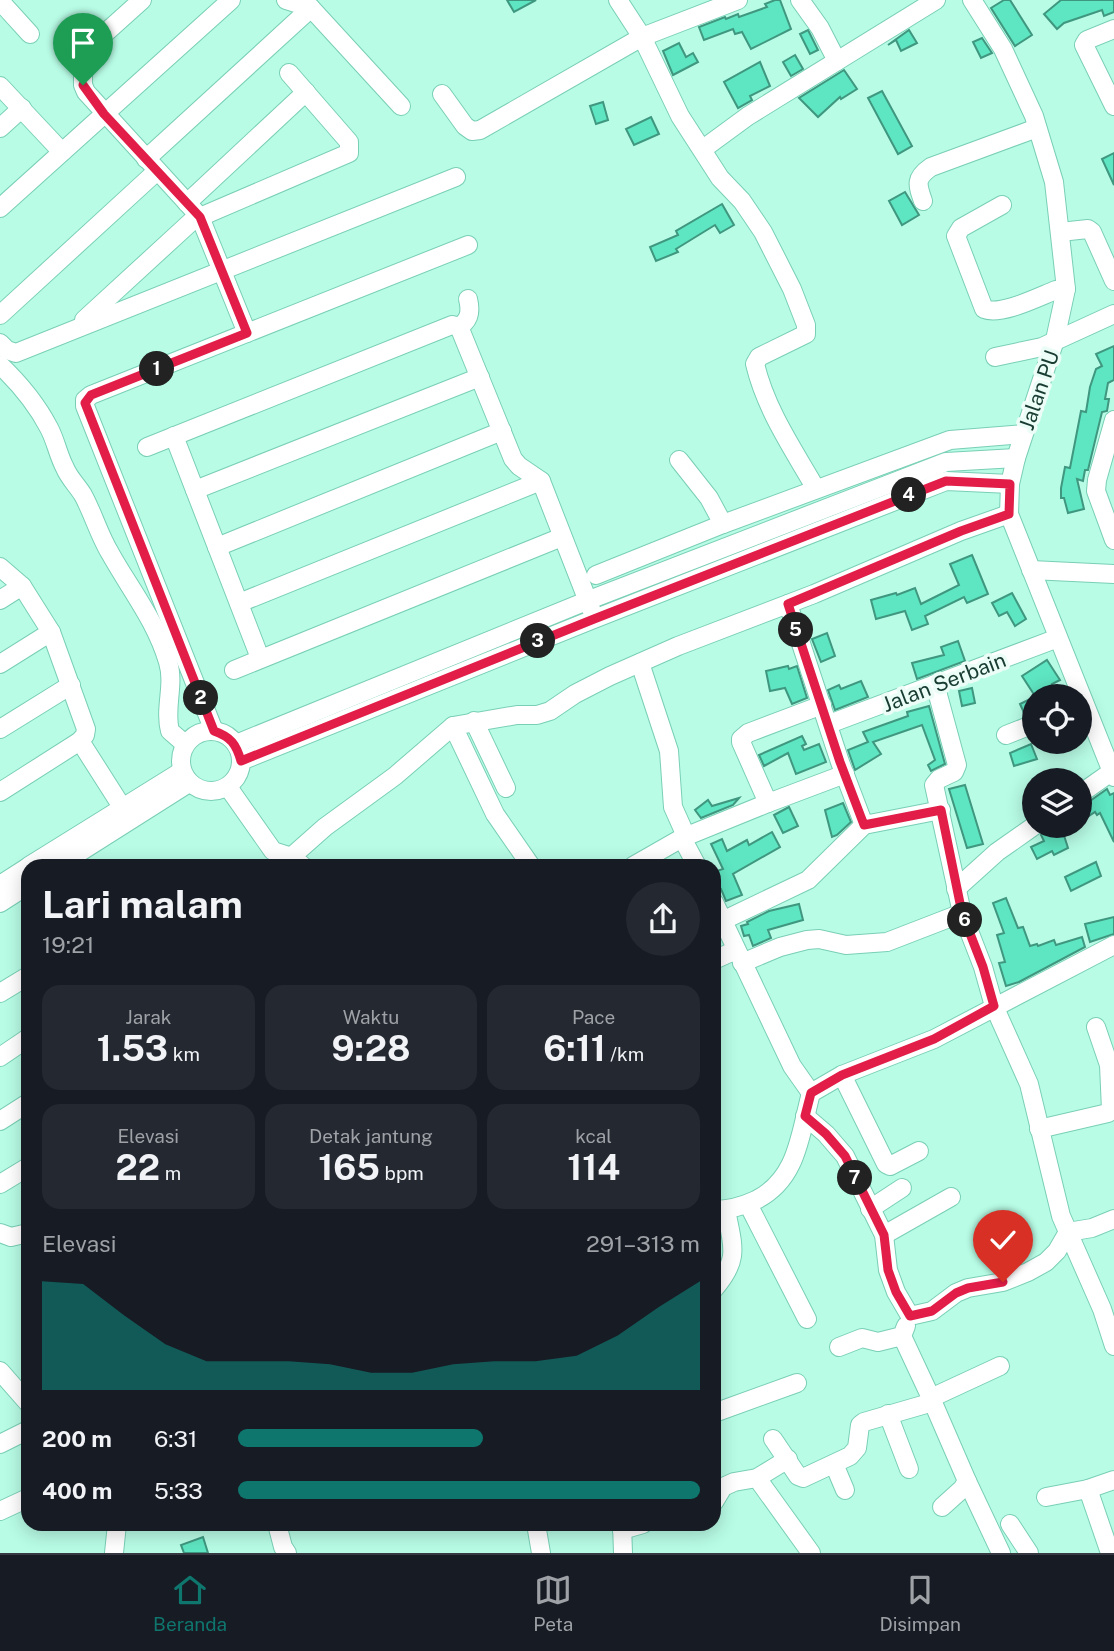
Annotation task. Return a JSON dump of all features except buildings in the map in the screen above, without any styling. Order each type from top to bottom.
[{"type":"street","points":[[142,0],[83,53],[83,85],[104,114],[200,217],[247,333]]},
{"type":"street","points":[[0,208],[231,0]]},
{"type":"street","points":[[286,0],[311,8],[401,106]]},
{"type":"street","points":[[618,0],[642,37],[680,116],[720,178],[742,201],[763,232],[792,289],[807,331],[803,337],[788,341],[760,357],[755,364],[782,432],[816,489]]},
{"type":"street","points":[[442,94],[472,131],[480,131],[642,37],[738,0]]},
{"type":"street","points":[[800,0],[837,61]]},
{"type":"street","points":[[703,149],[748,116],[936,0]]},
{"type":"street","name":"Jalan PU","points":[[972,0],[1003,49],[1037,128],[1054,182],[1066,289],[1055,340],[1016,458],[1010,484],[1009,514],[1074,684]]},
{"type":"street","points":[[0,1],[30,34]]},
{"type":"street","points":[[0,315],[311,8]]},
{"type":"street","points":[[1113,100],[1083,45],[1087,40],[1114,29]]},
{"type":"street","points":[[76,327],[184,227],[200,217],[347,156],[351,150],[349,142],[289,73]]},
{"type":"street","points":[[0,86],[62,152]]},
{"type":"street","points":[[187,203],[306,92]]},
{"type":"street","points":[[0,128],[22,108]]},
{"type":"street","points":[[923,201],[917,184],[918,177],[931,167],[1037,128]]},
{"type":"street","points":[[0,343],[7,350],[16,353],[456,177]]},
{"type":"street","points":[[1002,205],[961,228],[956,236],[984,309],[998,310],[1066,289]]},
{"type":"street","points":[[1060,232],[1088,229],[1092,232],[1114,281]]},
{"type":"street","points":[[214,731],[85,403],[91,395],[468,245]]},
{"type":"street","points":[[147,447],[452,326],[465,324],[468,317],[468,299]]},
{"type":"street","points":[[995,357],[1041,347],[1114,314]]},
{"type":"street","points":[[458,327],[516,463],[541,481],[589,600],[594,619]]},
{"type":"street","points":[[0,365],[32,398],[66,470],[83,495],[110,554],[141,601],[162,644],[169,666],[170,694],[167,707],[170,731],[186,744]]},
{"type":"street","points":[[195,490],[480,377]]},
{"type":"street","points":[[1114,420],[1096,491],[1114,540]]},
{"type":"street","points":[[217,547],[502,431]]},
{"type":"street","points":[[596,575],[723,524],[950,440],[1023,434]]},
{"type":"street","points":[[174,436],[260,658]]},
{"type":"street","points":[[239,752],[589,600],[946,462],[1016,458]]},
{"type":"street","points":[[679,460],[709,498],[723,524]]},
{"type":"street","points":[[1097,480],[1114,472]]},
{"type":"street","points":[[239,603],[541,481]]},
{"type":"street","points":[[239,752],[594,619],[946,481],[1010,484]]},
{"type":"street","points":[[296,859],[325,827],[395,776],[453,726],[550,711],[575,694],[640,663],[961,531],[1009,514]]},
{"type":"street","points":[[234,670],[562,537]]},
{"type":"street","points":[[0,567],[22,586],[51,632],[86,729],[80,741],[0,792]]},
{"type":"street","points":[[1031,570],[1114,574]]},
{"type":"street","points":[[0,600],[22,586]]},
{"type":"street","points":[[788,604],[864,825]]},
{"type":"street","points":[[0,664],[51,632]]},
{"type":"street","name":"Jalan Serbain","points":[[829,724],[1058,638]]},
{"type":"street","points":[[640,663],[669,751],[673,807],[694,859]]},
{"type":"street","points":[[935,684],[957,765],[954,772],[936,782],[962,913],[983,967],[994,1006],[1029,1084],[1061,1216],[1108,1307],[1114,1346]]},
{"type":"street","points":[[0,729],[71,685]]},
{"type":"street","points":[[768,803],[741,739],[758,729],[822,705]]},
{"type":"street","points":[[474,721],[506,788]]},
{"type":"street","points":[[453,726],[495,814],[526,859]]},
{"type":"street","name":"Jalan PU","points":[[1092,728],[1113,773]]},
{"type":"street","points":[[1006,735],[1022,729]]},
{"type":"street","points":[[214,731],[227,735],[239,752],[238,776],[228,787],[214,792],[201,790],[185,777],[180,757],[186,744],[198,733],[214,731]]},
{"type":"street","points":[[80,741],[122,807]]},
{"type":"street","points":[[1092,786],[1113,773]]},
{"type":"street","points":[[645,859],[684,837],[845,774]]},
{"type":"street","points":[[41,859],[122,807],[185,777]]},
{"type":"street","points":[[68,859],[185,777]]},
{"type":"street","points":[[228,787],[273,851],[286,859]]},
{"type":"street","points":[[811,1093],[792,1066],[722,921],[808,880],[864,825],[941,810]]},
{"type":"street","points":[[956,889],[1022,835]]},
{"type":"street","points":[[0,885],[21,872]]},
{"type":"street","points":[[0,903],[21,890]]},
{"type":"street","points":[[721,959],[807,940],[819,939],[846,944],[887,942],[962,913]]},
{"type":"street","points":[[721,1210],[748,1204],[768,1194],[788,1173],[811,1093],[842,1075],[934,1039],[1114,945]]},
{"type":"street","points":[[0,993],[21,980]]},
{"type":"street","points":[[1039,1129],[1108,1113],[1111,1110],[1109,1065],[1096,1027]]},
{"type":"street","points":[[0,1057],[21,1043]]},
{"type":"street","points":[[842,1075],[886,1164],[890,1166],[919,1151]]},
{"type":"street","points":[[0,1121],[21,1108]]},
{"type":"street","points":[[805,1116],[826,1134],[845,1156],[884,1235],[888,1270],[896,1292],[910,1316]]},
{"type":"street","points":[[0,1184],[21,1171]]},
{"type":"street","points":[[870,1209],[902,1188]]},
{"type":"street","points":[[884,1235],[951,1197]]},
{"type":"street","points":[[748,1204],[807,1319]]},
{"type":"street","points":[[721,1213],[733,1249],[732,1264],[721,1279]]},
{"type":"street","points":[[1068,1232],[1092,1228],[1114,1219]]},
{"type":"street","points":[[910,1316],[932,1311],[956,1293],[968,1288],[1003,1282],[1028,1272],[1046,1262],[1057,1251],[1068,1232]]},
{"type":"street","points":[[910,1316],[902,1336],[1000,1553]]},
{"type":"street","points":[[839,1347],[862,1338],[878,1342],[902,1336]]},
{"type":"street","points":[[773,1439],[798,1476],[803,1478],[850,1456],[857,1448],[860,1425],[870,1419],[932,1400],[1000,1366]]},
{"type":"street","points":[[0,1371],[21,1396]]},
{"type":"street","points":[[721,1410],[797,1383]]},
{"type":"street","points":[[888,1414],[909,1469]]},
{"type":"street","points":[[0,1444],[21,1434]]},
{"type":"street","points":[[721,1490],[734,1482],[757,1478],[788,1459]]},
{"type":"street","points":[[834,1464],[845,1490]]},
{"type":"street","points":[[757,1478],[811,1553]]},
{"type":"street","points":[[1046,1497],[1088,1489],[1114,1480]]},
{"type":"street","points":[[942,1507],[967,1481]]},
{"type":"street","points":[[1088,1489],[1110,1553]]},
{"type":"street","points":[[0,1511],[21,1501]]},
{"type":"street","points":[[1010,1524],[1029,1553]]},
{"type":"street","points":[[114,1553],[116,1531]]},
{"type":"street","points":[[279,1531],[283,1551]]},
{"type":"street","points":[[537,1531],[541,1553]]},
{"type":"street","points":[[622,1531],[622,1553]]},
{"type":"route","points":[[83,85],[104,114],[200,217],[247,333],[91,395],[85,400],[85,406],[214,731],[227,735],[236,744],[241,761],[946,481],[1010,484],[1009,514],[961,531],[893,562],[788,604],[840,762],[864,825],[941,810],[962,913],[983,967],[994,1006],[934,1039],[842,1075],[811,1093],[805,1116],[826,1134],[845,1156],[884,1235],[888,1270],[896,1292],[910,1316],[928,1313],[956,1293],[968,1288],[1003,1282]]}]
